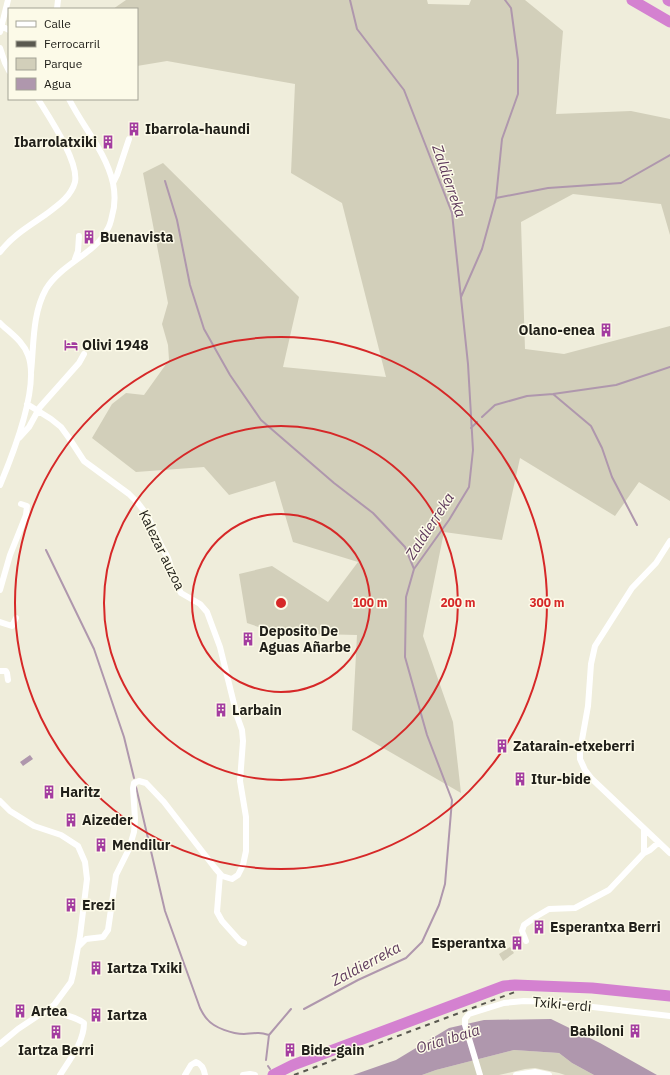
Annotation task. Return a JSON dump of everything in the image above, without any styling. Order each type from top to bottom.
[{"type":"highway","points":[[632,0],[670,22]]},
{"type":"highway","points":[[273,1075],[293,1065],[504,986],[515,985],[592,988],[670,996]]},
{"type":"street","points":[[1,29],[9,0]]},
{"type":"street","points":[[0,48],[8,69]]},
{"type":"street","points":[[0,252],[16,235],[65,199],[75,181],[75,171],[72,158],[39,100]]},
{"type":"street","points":[[0,485],[17,439],[27,404],[36,311],[47,288],[58,273],[100,241],[107,231],[114,208],[113,183],[107,166],[88,129],[70,100]]},
{"type":"street","points":[[113,183],[129,139]]},
{"type":"street","points":[[76,260],[79,236]]},
{"type":"street","points":[[0,323],[24,347],[28,354],[31,372]]},
{"type":"street","points":[[17,439],[29,427],[38,411],[79,363],[84,354]]},
{"type":"street","name":"Kalezar auzoa","points":[[27,404],[61,427],[84,461],[129,494],[138,503],[147,515],[168,558],[176,584],[181,593],[200,604],[207,612],[220,647],[236,716],[242,730],[243,740],[240,781],[246,817],[246,851],[243,864],[238,875],[232,879],[220,874]]},
{"type":"street","points":[[0,590],[10,555],[26,515],[27,506],[21,504]]},
{"type":"street","points":[[670,540],[656,563],[632,588],[595,646],[591,664],[588,706],[580,751],[580,759],[585,770],[592,779],[670,853]]},
{"type":"street","points":[[0,622],[12,626],[16,618]]},
{"type":"street","points":[[0,671],[6,671],[8,680]]},
{"type":"street","points":[[79,946],[86,939],[103,937],[108,930],[116,875],[129,849],[134,832],[135,813],[133,788],[134,782],[139,781],[146,783],[164,802],[191,839],[220,874],[217,912],[240,942],[244,943]]},
{"type":"street","points":[[0,801],[10,810],[34,826],[69,839],[78,846],[82,853],[87,871],[79,946],[71,982],[60,999],[50,1008],[18,1029],[0,1044]]},
{"type":"street","points":[[644,829],[644,854]]},
{"type":"street","points":[[526,941],[522,931],[524,925],[549,909],[575,908],[609,890],[644,854],[658,842]]},
{"type":"street","name":"Txiki-erdi","points":[[479,1074],[465,1025],[465,1019],[470,1014],[504,1003],[524,1000],[550,1002],[670,1016]]},
{"type":"street","points":[[50,1008],[54,1012],[78,1018],[84,1023],[84,1031],[79,1044],[60,1075]]},
{"type":"street","points":[[185,1075],[191,1065],[196,1062],[204,1068],[205,1075]]},
{"type":"street","points":[[516,1075],[535,1072],[549,1075]]},
{"type":"street","points":[[244,1075],[255,1075]]},
{"type":"green space","points":[[126,0],[427,0],[428,4],[469,5],[471,0],[525,0],[563,31],[556,114],[631,111],[670,119],[670,235],[661,204],[573,194],[521,222],[525,349],[564,354],[670,326],[670,501],[639,482],[615,516],[520,458],[502,540],[444,532],[423,636],[453,722],[461,793],[352,730],[357,635],[276,633],[247,623],[239,574],[272,566],[328,602],[358,562],[293,542],[275,481],[229,495],[204,467],[136,472],[92,438],[112,404],[126,393],[144,395],[169,360],[168,345],[162,324],[168,303],[143,173],[163,163],[299,297],[283,367],[386,377],[342,203],[291,173],[295,84],[167,61],[138,66],[138,8],[114,8]]},
{"type":"green space","points":[[510,947],[514,953],[503,961],[499,954]]},
{"type":"green space","points":[[514,1050],[559,1053],[572,1063],[594,1075],[565,1075],[535,1068],[499,1075],[422,1075],[436,1070]]},
{"type":"water","points":[[30,755],[33,759],[23,766],[20,762]]},
{"type":"water","name":"Oria ibaia","points":[[551,1019],[600,1043],[657,1075],[594,1075],[572,1063],[559,1053],[514,1050],[422,1075],[353,1075],[396,1060],[449,1028],[484,1020]]},
{"type":"waterway","name":"Zaldierreka","points":[[304,1009],[358,980],[406,958],[422,942],[439,905],[445,884],[452,800],[427,735],[405,657],[406,597],[414,569],[449,520],[469,487],[473,450],[468,364],[452,213],[404,90],[357,29],[350,0]]},
{"type":"waterway","points":[[461,297],[482,249],[496,198],[502,139],[518,94],[518,60],[511,8],[505,0]]},
{"type":"waterway","points":[[496,198],[548,188],[621,183],[670,155]]},
{"type":"waterway","points":[[165,181],[177,220],[190,285],[204,329],[230,375],[261,420],[334,483],[373,513],[405,547],[414,569]]},
{"type":"waterway","points":[[482,417],[495,405],[527,396],[553,394],[616,385],[670,367]]},
{"type":"waterway","points":[[553,394],[591,426],[602,448],[612,477],[637,525]]},
{"type":"waterway","name":"Zaldierreka","points":[[471,428],[477,422]]},
{"type":"waterway","points":[[46,550],[94,649],[124,737],[134,778]]},
{"type":"waterway","points":[[136,787],[165,911],[200,1008],[210,1022],[229,1032],[240,1034],[259,1033],[269,1035]]},
{"type":"waterway","points":[[266,1060],[269,1035],[291,1009]]},
{"type":"railway","points":[[294,1075],[515,992]]},
{"type":"place","name":"Ibarrola-haundi","points":[[134,129]]},
{"type":"place","name":"Ibarrolatxiki","points":[[108,142]]},
{"type":"place","name":"Buenavista","points":[[89,237]]},
{"type":"place","name":"Olano-enea","points":[[606,330]]},
{"type":"place","name":"Olivi 1948","points":[[71,345]]},
{"type":"place","name":"Deposito De Aguas Añarbe","points":[[248,639]]},
{"type":"place","name":"Larbain","points":[[221,710]]},
{"type":"place","name":"Zatarain-etxeberri","points":[[502,746]]},
{"type":"place","name":"Itur-bide","points":[[520,779]]},
{"type":"place","name":"Haritz","points":[[49,792]]},
{"type":"place","name":"Aizeder","points":[[71,820]]},
{"type":"place","name":"Mendilur","points":[[101,845]]},
{"type":"place","name":"Erezi","points":[[71,905]]},
{"type":"place","name":"Esperantxa Berri","points":[[539,927]]},
{"type":"place","name":"Esperantxa","points":[[517,943]]},
{"type":"place","name":"Iartza Txiki","points":[[96,968]]},
{"type":"place","name":"Artea","points":[[20,1011]]},
{"type":"place","name":"Iartza","points":[[96,1015]]},
{"type":"place","name":"Babiloni","points":[[635,1031]]},
{"type":"place","name":"Iartza Berri","points":[[56,1032]]},
{"type":"place","name":"Bide-gain","points":[[290,1050]]}]
